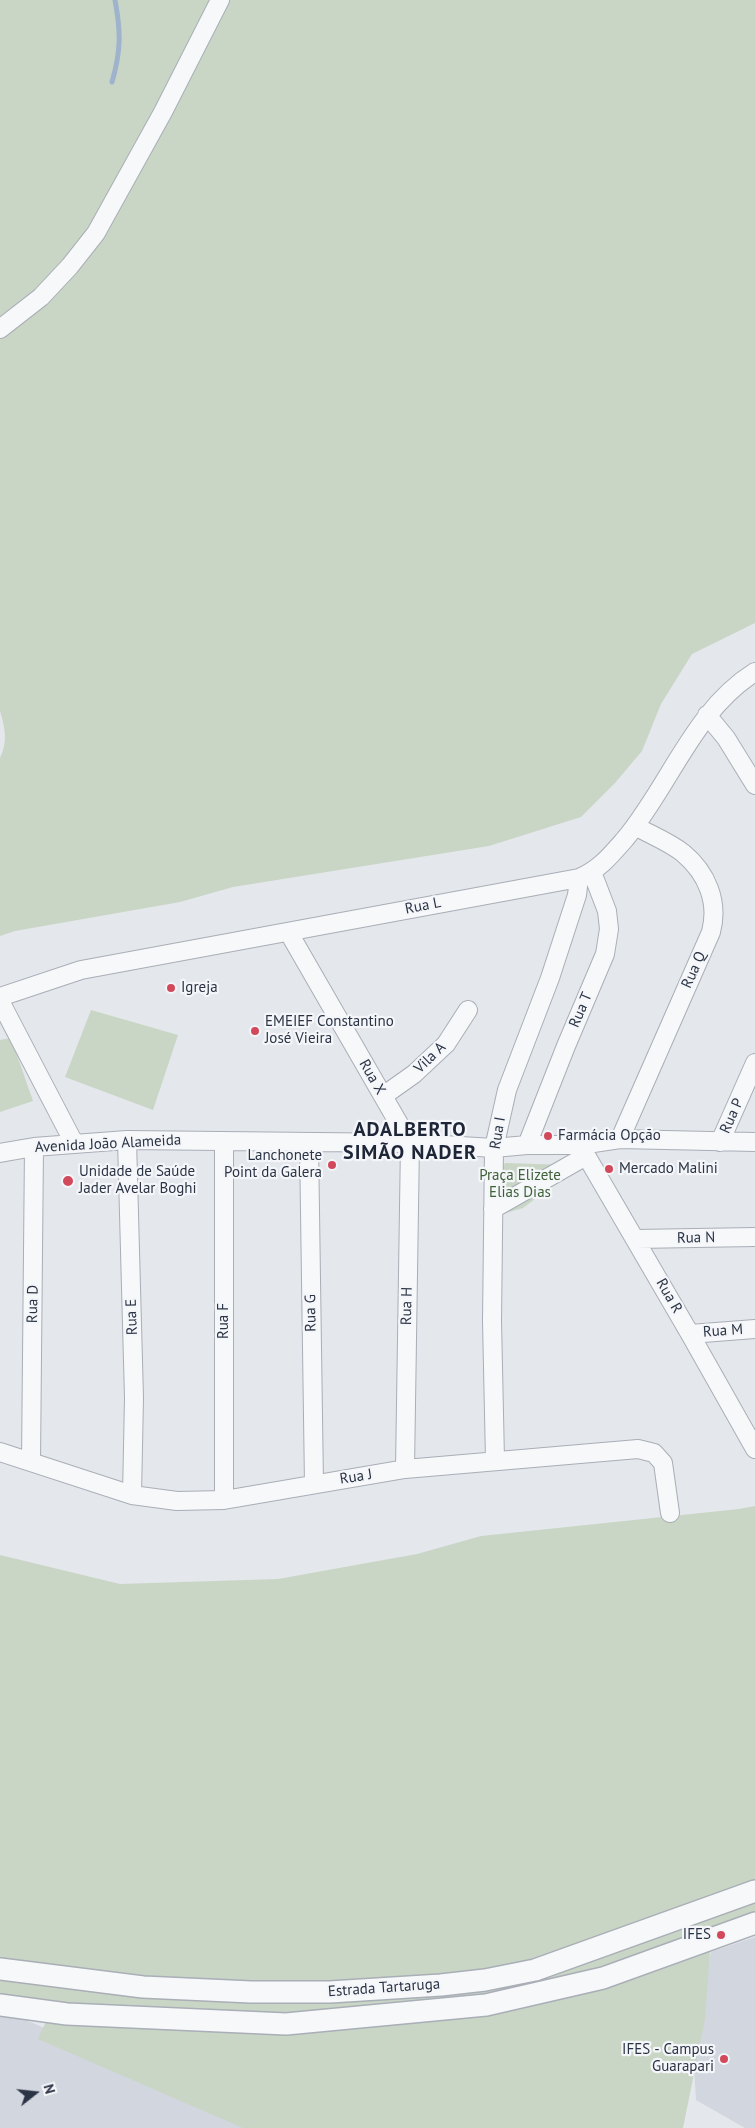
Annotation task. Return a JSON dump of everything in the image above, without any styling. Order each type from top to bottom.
[{"type":"street","points":[[0,329],[41,297],[70,266],[96,233],[163,112],[220,0]]},
{"type":"street","points":[[586,875],[609,858],[635,826],[707,715],[742,680],[755,672]]},
{"type":"street","points":[[707,715],[726,738],[755,785]]},
{"type":"street","name":"Rua Q","points":[[620,1140],[711,932],[715,917],[710,892],[698,869],[682,852],[635,826]]},
{"type":"street","name":"Rua L","points":[[0,997],[81,970],[289,933],[586,875]]},
{"type":"street","name":"Rua T","points":[[527,1145],[605,954],[609,929],[607,911],[586,875]]},
{"type":"street","name":"Rua I","points":[[495,1460],[492,1321],[494,1148],[507,1090],[550,978],[577,895],[586,875]]},
{"type":"street","name":"Rua X","points":[[289,933],[410,1143]]},
{"type":"street","points":[[0,1001],[74,1143]]},
{"type":"street","name":"Vila A","points":[[383,1096],[414,1074],[446,1044],[468,1010]]},
{"type":"street","name":"Rua P","points":[[720,1142],[755,1063]]},
{"type":"street","name":"Avenida João Alameida","points":[[0,1153],[34,1147],[127,1140],[410,1143],[494,1148],[527,1145],[583,1150],[620,1140],[755,1142]]},
{"type":"street","name":"Rua E","points":[[127,1140],[134,1398],[132,1495]]},
{"type":"street","name":"Rua F","points":[[224,1142],[224,1500]]},
{"type":"street","name":"Rua G","points":[[309,1143],[314,1484]]},
{"type":"street","name":"Rua H","points":[[405,1469],[410,1143]]},
{"type":"street","name":"Rua D","points":[[31,1462],[34,1147]]},
{"type":"street","points":[[493,1209],[583,1150]]},
{"type":"street","name":"Rua R","points":[[583,1150],[636,1239],[755,1449]]},
{"type":"street","name":"Rua N","points":[[636,1239],[755,1237]]},
{"type":"street","name":"Rua M","points":[[690,1334],[755,1329]]},
{"type":"street","name":"Rua J","points":[[0,1452],[132,1495],[177,1501],[224,1500],[405,1469],[638,1448],[648,1450],[660,1458],[663,1463],[670,1514]]},
{"type":"street","name":"Estrada Tartaruga","points":[[0,1970],[135,1986],[251,1992],[330,1992],[441,1985],[485,1980],[535,1970],[755,1891]]},
{"type":"street","name":"Estrada Tartaruga","points":[[0,2005],[67,2014],[286,2024],[486,2005],[603,1978],[755,1923]]},
{"type":"shaded area","name":"IFES - Campus Guarapari","points":[[755,1937],[755,2128],[745,2128],[696,2100],[691,2018],[711,1952]]},
{"type":"shaded area","points":[[0,2017],[21,2018],[92,2048],[253,2128],[0,2128]]},
{"type":"green space","points":[[0,0],[755,0],[755,623],[692,654],[661,704],[642,751],[615,783],[581,817],[489,846],[233,887],[180,902],[15,931],[0,936],[0,758],[3,752],[5,734],[0,711]]},
{"type":"green space","points":[[91,1010],[178,1035],[153,1110],[65,1077]]},
{"type":"green space","points":[[11,1038],[33,1101],[0,1112],[0,1040]]},
{"type":"green space","name":"Praça Elizete Elias Dias","points":[[505,1163],[568,1165],[570,1173],[523,1208],[502,1214],[500,1172]]},
{"type":"green space","points":[[755,1506],[755,1921],[711,1937],[705,2019],[683,2128],[243,2128],[38,2039],[48,2017],[0,2010],[0,1555],[120,1584],[278,1579],[417,1554],[481,1536]]},
{"type":"waterway","points":[[112,82],[119,41],[115,0]]},
{"type":"place","name":"Igreja","points":[[171,988]]},
{"type":"place","name":"EMEIEF Constantino José Vieira","points":[[255,1031]]},
{"type":"place","name":"Farmácia Opção","points":[[548,1136]]},
{"type":"place","name":"Lanchonete Point da Galera","points":[[332,1165]]},
{"type":"place","name":"Mercado Malini","points":[[609,1169]]},
{"type":"place","name":"Unidade de Saúde Jader Avelar Boghi","points":[[68,1181]]},
{"type":"place","name":"IFES","points":[[721,1935]]},
{"type":"place","name":"IFES - Campus Guarapari","points":[[724,2059]]},
{"type":"district","name":"ADALBERTO SIMÃO NADER","points":[[410,1142]]}]
